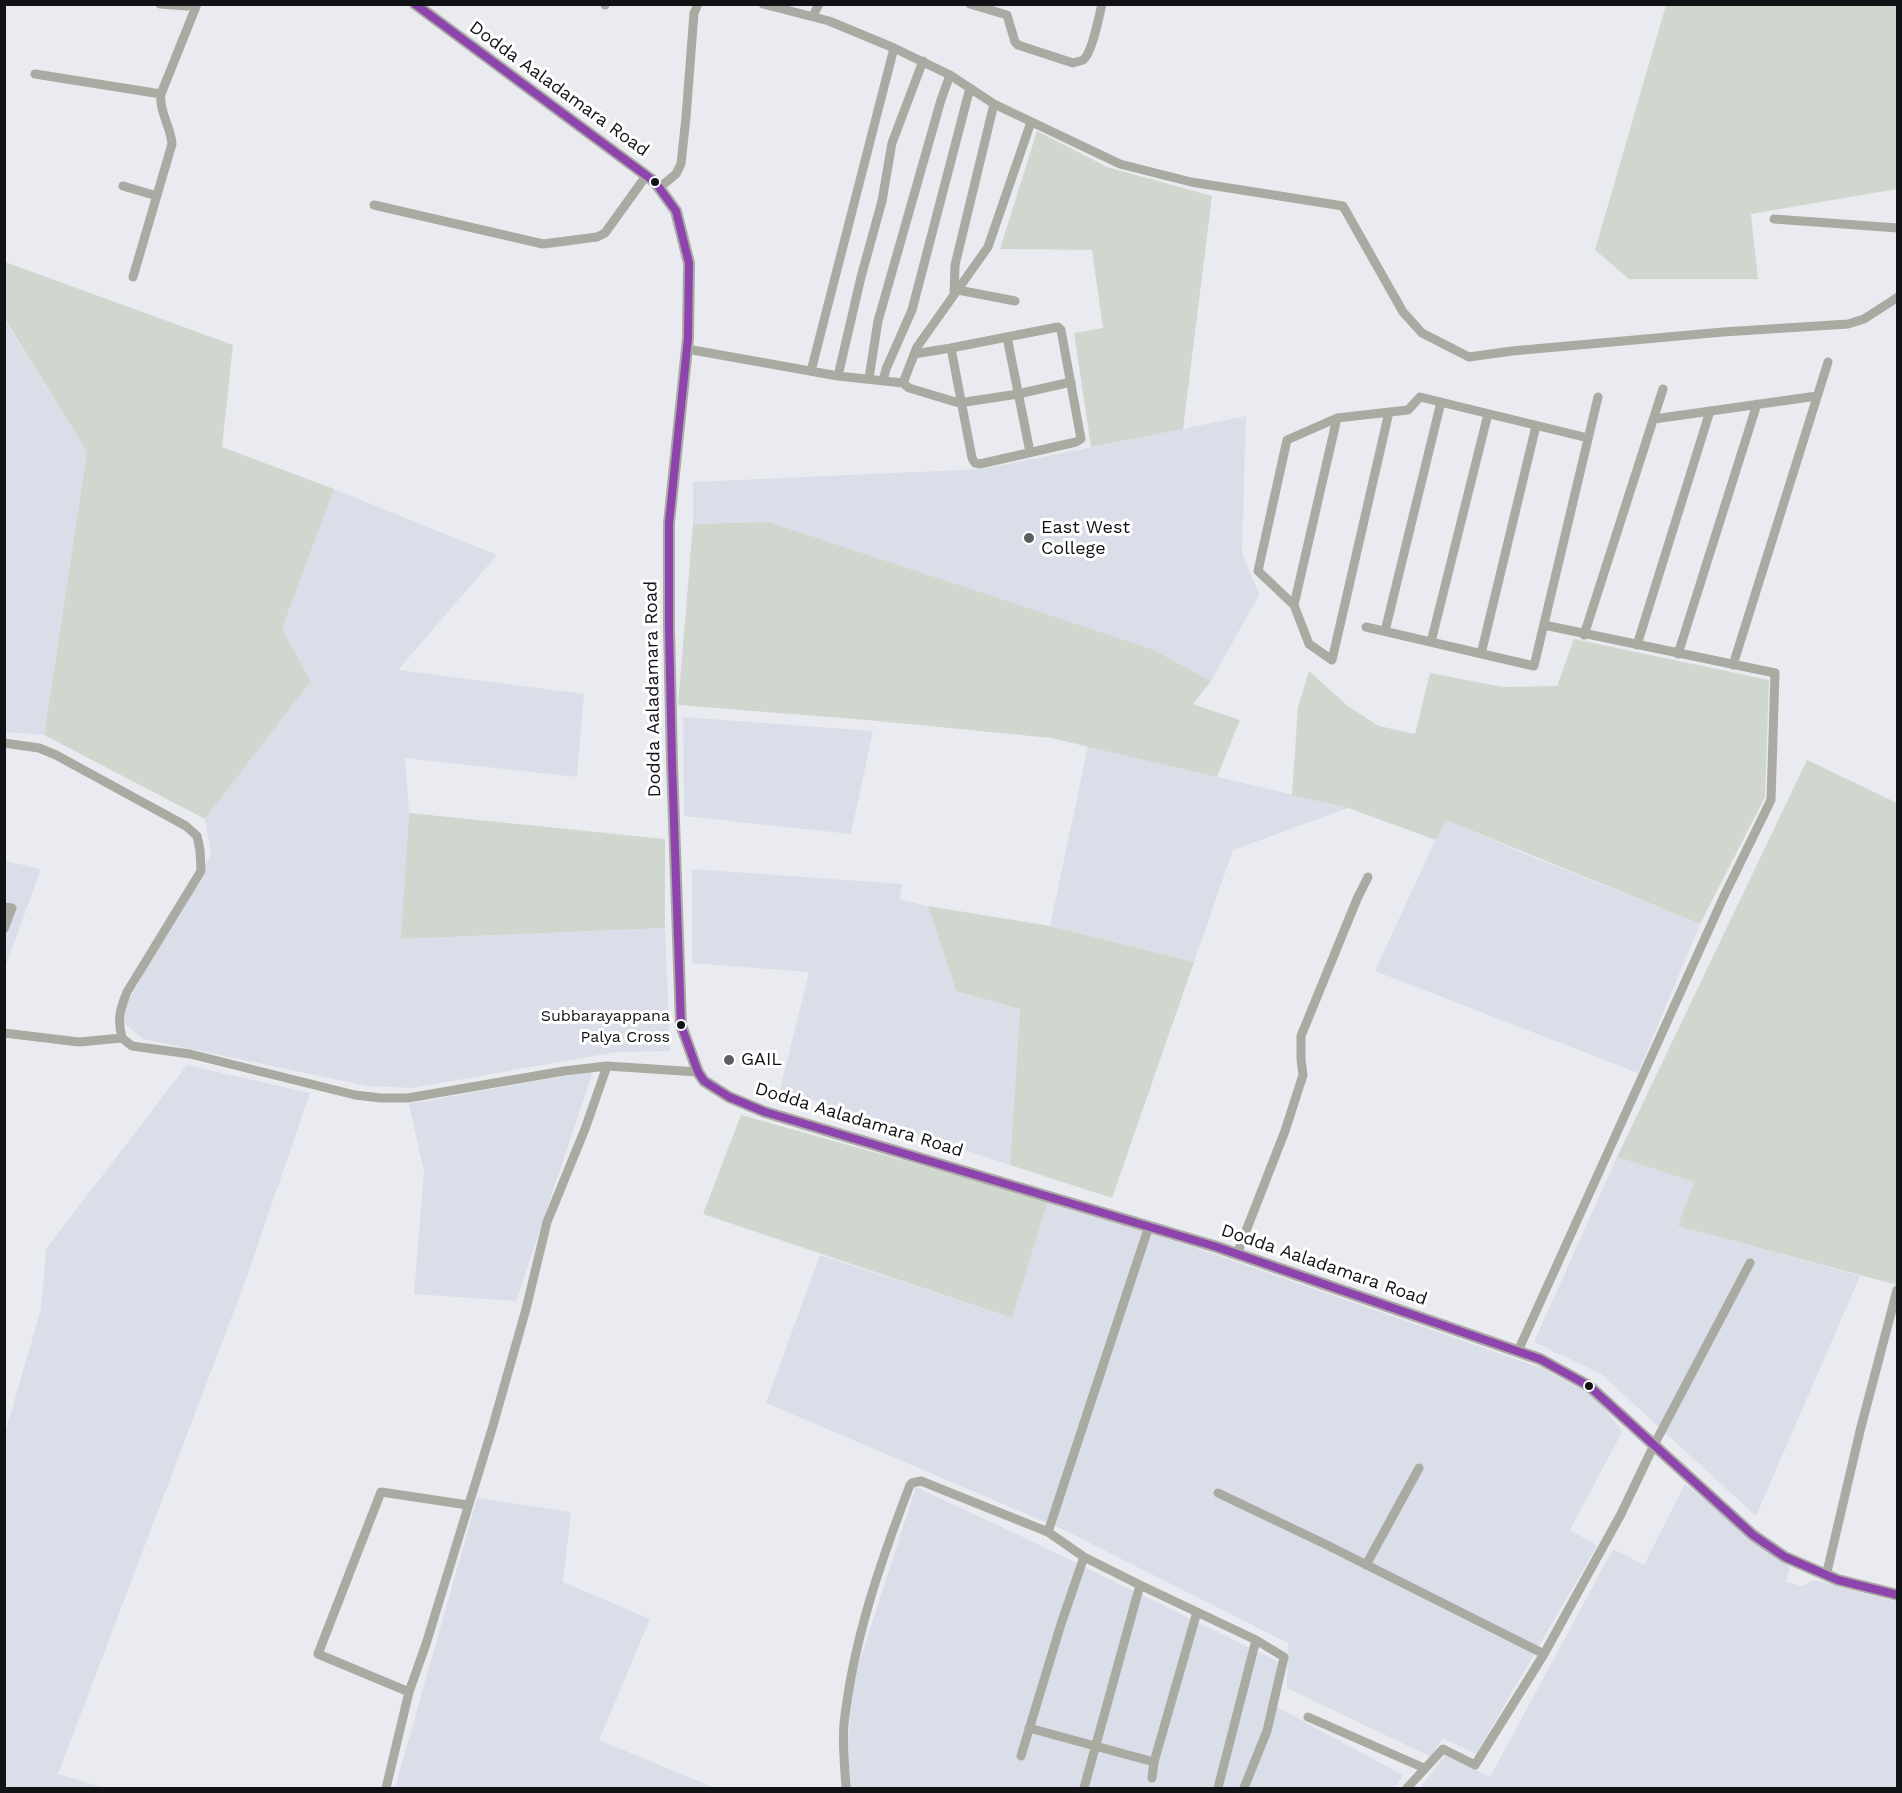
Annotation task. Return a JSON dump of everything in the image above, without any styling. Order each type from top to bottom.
[{"type":"main road","name":"Dodda Aaladamara Road","points":[[415,4],[655,182],[676,211],[689,263],[687,349],[669,524],[669,628],[681,1025],[698,1072],[704,1081],[729,1097],[765,1112],[1237,1254],[1540,1359],[1589,1386],[1753,1535],[1785,1557],[1849,1584],[1898,1595]]},
{"type":"street","points":[[160,4],[186,6],[191,4]]},
{"type":"street","points":[[133,277],[172,144],[172,136],[160,104],[161,94],[198,4]]},
{"type":"street","points":[[659,188],[676,174],[681,164],[694,13],[698,4]]},
{"type":"street","points":[[763,4],[829,21],[894,48],[950,75],[994,104],[1120,164],[1191,182],[1343,206],[1402,312],[1422,333],[1469,357],[1723,332],[1848,324],[1864,319],[1898,297]]},
{"type":"street","points":[[813,16],[819,4]]},
{"type":"street","points":[[970,4],[1007,15],[1014,40],[1018,45],[1073,63],[1085,58],[1094,39],[1102,4]]},
{"type":"street","points":[[811,371],[894,48]]},
{"type":"street","points":[[838,376],[882,201],[892,143],[923,61]]},
{"type":"street","points":[[36,74],[161,94]]},
{"type":"street","points":[[869,378],[878,321],[950,75]]},
{"type":"street","points":[[883,381],[912,310],[970,88]]},
{"type":"street","points":[[956,293],[955,265],[994,104]]},
{"type":"street","points":[[903,383],[917,346],[988,247],[1031,122]]},
{"type":"street","points":[[374,205],[547,245],[597,237],[605,233],[646,176]]},
{"type":"street","points":[[123,186],[157,196]]},
{"type":"street","points":[[1774,219],[1898,228]]},
{"type":"street","points":[[956,293],[1016,301]]},
{"type":"street","points":[[914,354],[1058,327],[1061,330],[1081,439],[980,464],[975,463],[972,458],[951,348]]},
{"type":"street","points":[[1007,337],[1030,452]]},
{"type":"street","points":[[687,349],[838,376],[903,383],[909,388],[956,403],[1018,394],[1071,382]]},
{"type":"street","points":[[1733,664],[1828,362]]},
{"type":"street","points":[[1584,635],[1663,389]]},
{"type":"street","points":[[1654,418],[1817,396]]},
{"type":"street","points":[[1389,412],[1332,660],[1310,644],[1294,605],[1258,571],[1287,440],[1337,418],[1389,412],[1408,410],[1419,397],[1588,438]]},
{"type":"street","points":[[1366,627],[1534,666],[1598,397]]},
{"type":"street","points":[[1385,631],[1441,402]]},
{"type":"street","points":[[1678,654],[1757,404]]},
{"type":"street","points":[[1637,645],[1710,411]]},
{"type":"street","points":[[1431,642],[1488,414]]},
{"type":"street","points":[[1294,605],[1337,418]]},
{"type":"street","points":[[1481,654],[1536,426]]},
{"type":"street","points":[[1518,1351],[1719,906],[1771,800],[1775,673],[1544,625]]},
{"type":"street","points":[[4,743],[39,748],[56,755],[186,826],[197,836],[201,871],[127,992],[119,1011],[122,1038],[132,1046],[190,1054],[355,1095],[381,1098],[408,1098],[564,1071],[608,1066],[698,1072]]},
{"type":"street","points":[[1237,1254],[1285,1131],[1304,1075],[1301,1036],[1368,877]]},
{"type":"street","points":[[4,907],[12,908],[4,929]]},
{"type":"street","points":[[4,1033],[79,1042],[122,1038]]},
{"type":"street","points":[[386,1788],[409,1692],[468,1505],[526,1308],[548,1222],[608,1066]]},
{"type":"street","points":[[1048,1532],[1149,1226]]},
{"type":"street","points":[[1407,1788],[1443,1749],[1475,1765],[1544,1654],[1621,1514],[1654,1445],[1750,1263]]},
{"type":"street","points":[[1826,1576],[1860,1431],[1897,1290]]},
{"type":"street","points":[[1366,1565],[1419,1468]]},
{"type":"street","points":[[846,1788],[843,1726],[860,1630],[885,1549],[912,1483],[921,1481],[1048,1532],[1084,1557],[1256,1640],[1284,1657],[1267,1731],[1244,1788]]},
{"type":"street","points":[[409,1692],[318,1654],[381,1492],[468,1505]]},
{"type":"street","points":[[1218,1493],[1544,1654]]},
{"type":"street","points":[[1021,1756],[1084,1557]]},
{"type":"street","points":[[1084,1788],[1140,1586]]},
{"type":"street","points":[[1152,1778],[1154,1762],[1197,1612]]},
{"type":"street","points":[[1218,1788],[1256,1640]]},
{"type":"street","points":[[1308,1717],[1424,1768]]},
{"type":"street","points":[[1029,1728],[1154,1762]]},
{"type":"shaded area","points":[[1666,5],[1897,5],[1897,189],[1751,214],[1758,279],[1629,279],[1595,250]]},
{"type":"shaded area","points":[[1037,131],[1107,167],[1212,196],[1183,429],[1091,447],[1074,333],[1103,328],[1092,250],[1000,249]]},
{"type":"shaded area","points":[[5,262],[233,345],[222,447],[334,489],[282,629],[311,681],[205,819],[44,735],[87,452],[5,319]]},
{"type":"shaded area","points":[[4,319],[87,452],[44,735],[5,732]]},
{"type":"shaded area","name":"East West College","points":[[1246,416],[1242,552],[1259,595],[1211,681],[1152,649],[769,522],[693,524],[693,482],[983,469]]},
{"type":"shaded area","points":[[334,489],[497,555],[398,670],[584,694],[577,777],[405,758],[409,813],[402,939],[665,928],[670,1051],[616,1052],[413,1088],[368,1086],[143,1039],[124,1023],[126,1006],[211,855],[205,819],[311,681],[282,629]]},
{"type":"shaded area","points":[[769,522],[1152,649],[1211,681],[1193,704],[1240,720],[1217,777],[1051,738],[678,705],[693,524]]},
{"type":"shaded area","points":[[1574,639],[1769,680],[1765,797],[1700,924],[1446,820],[1436,840],[1348,808],[1292,795],[1298,707],[1309,671],[1349,707],[1379,726],[1415,734],[1430,673],[1503,687],[1557,686]]},
{"type":"shaded area","points":[[683,717],[873,731],[851,834],[684,816]]},
{"type":"shaded area","points":[[1088,746],[1348,808],[1233,850],[1194,962],[1050,926]]},
{"type":"shaded area","points":[[1807,760],[1897,803],[1897,1285],[1678,1226],[1694,1182],[1617,1157]]},
{"type":"shaded area","points":[[409,813],[665,839],[665,928],[401,939]]},
{"type":"shaded area","points":[[1445,819],[1520,852],[1700,924],[1638,1073],[1375,971]]},
{"type":"shaded area","points":[[5,861],[41,869],[5,968]]},
{"type":"shaded area","points":[[692,869],[902,884],[900,900],[928,906],[956,991],[1020,1009],[1010,1165],[780,1089],[809,972],[692,963]]},
{"type":"shaded area","points":[[928,906],[1050,926],[1194,962],[1112,1198],[1010,1165],[1020,1009],[956,991]]},
{"type":"shaded area","points":[[187,1065],[310,1093],[245,1282],[58,1774],[105,1788],[5,1788],[5,1433],[41,1309],[46,1249]]},
{"type":"shaded area","points":[[593,1071],[516,1301],[414,1294],[424,1172],[409,1104]]},
{"type":"shaded area","points":[[741,1115],[1048,1201],[1012,1318],[703,1214]]},
{"type":"shaded area","points":[[1617,1157],[1695,1182],[1679,1226],[1860,1276],[1756,1516],[1601,1374],[1534,1342]]},
{"type":"shaded area","points":[[1048,1201],[1202,1250],[1541,1368],[1596,1397],[1622,1432],[1570,1530],[1597,1546],[1476,1754],[1442,1738],[1431,1757],[1287,1688],[1288,1643],[1064,1530],[766,1403],[820,1255],[1012,1318]]},
{"type":"shaded area","points":[[1685,1484],[1790,1568],[1786,1582],[1802,1586],[1814,1580],[1897,1602],[1897,1788],[1420,1788],[1445,1756],[1490,1777],[1613,1549],[1644,1565]]},
{"type":"shaded area","points":[[916,1487],[1277,1661],[1275,1706],[1403,1775],[1395,1788],[845,1788],[852,1685]]},
{"type":"shaded area","points":[[477,1498],[571,1512],[563,1582],[650,1619],[599,1740],[715,1788],[395,1788]]},
{"type":"transit line","points":[[415,4],[655,182],[676,211],[689,263],[688,338],[669,523],[672,763],[681,1025],[698,1072],[704,1081],[729,1097],[765,1112],[1217,1247],[1540,1359],[1589,1386],[1753,1535],[1785,1557],[1838,1580],[1898,1595]]},
{"type":"place","name":"East West College","points":[[1029,538]]},
{"type":"place","name":"Subbarayappana Palya Cross","points":[[681,1025]]},
{"type":"place","name":"GAIL","points":[[729,1060]]}]
